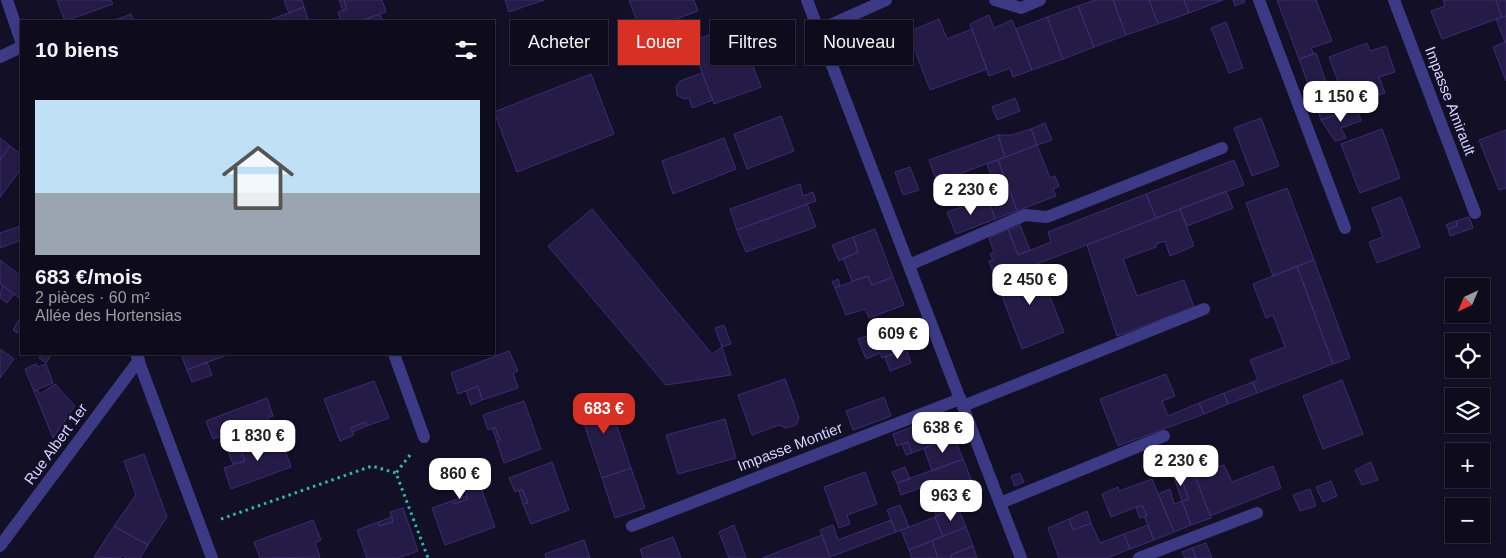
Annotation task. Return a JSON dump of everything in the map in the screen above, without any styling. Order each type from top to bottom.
[{"type":"street","points":[[7,0],[20,38]]},
{"type":"street","points":[[807,0],[815,20]]},
{"type":"street","points":[[841,20],[886,0]]},
{"type":"street","points":[[995,0],[1021,8],[1040,0]]},
{"type":"street","points":[[1259,0],[1345,228]]},
{"type":"street","name":"Impasse Amirault","points":[[1394,0],[1475,214]]},
{"type":"street","points":[[0,57],[20,48]]},
{"type":"street","points":[[832,65],[1021,558]]},
{"type":"street","points":[[909,266],[1025,215],[1047,216],[1222,148]]},
{"type":"street","name":"Impasse Montier","points":[[632,526],[1204,309]]},
{"type":"street","points":[[394,355],[424,437]]},
{"type":"street","points":[[138,357],[212,558]]},
{"type":"street","name":"Rue Albert 1er","points":[[0,546],[138,357]]},
{"type":"street","points":[[1000,503],[1164,436]]},
{"type":"street","points":[[1139,558],[1257,513]]},
{"type":"path","points":[[396,473],[424,437]]},
{"type":"path","points":[[200,526],[372,466],[396,473]]},
{"type":"path","points":[[396,473],[428,558]]},
{"type":"building","points":[[57,0],[111,0],[113,4],[68,20],[65,20]]},
{"type":"building","points":[[284,0],[302,0],[304,7],[289,13]]},
{"type":"building","points":[[339,0],[344,0],[347,9],[343,11]]},
{"type":"building","points":[[344,0],[382,0],[386,12],[363,20],[341,20],[338,12],[347,9]]},
{"type":"building","points":[[505,0],[544,0],[509,12]]},
{"type":"building","points":[[629,0],[694,0],[698,11],[674,20],[636,20]]},
{"type":"building","points":[[1095,0],[1113,0],[1126,35],[1094,47],[1078,6]]},
{"type":"building","points":[[1113,0],[1149,0],[1158,24],[1126,35]]},
{"type":"building","points":[[1149,0],[1184,0],[1189,13],[1158,24]]},
{"type":"building","points":[[1184,0],[1223,0],[1189,13]]},
{"type":"building","points":[[1233,0],[1244,0],[1245,2],[1235,6]]},
{"type":"building","points":[[1277,0],[1316,0],[1332,41],[1311,48],[1314,54],[1299,59]]},
{"type":"building","points":[[1443,0],[1496,0],[1502,17],[1442,39],[1431,11],[1445,6]]},
{"type":"building","points":[[1496,0],[1506,0],[1506,16],[1502,17]]},
{"type":"building","points":[[1078,6],[1094,47],[1063,59],[1047,17]]},
{"type":"building","points":[[304,7],[309,20],[270,20]]},
{"type":"building","points":[[131,14],[134,20],[116,20]]},
{"type":"building","points":[[380,14],[383,20],[363,20]]},
{"type":"building","points":[[989,15],[994,28],[1012,20],[1032,70],[1013,77],[1010,68],[989,76],[970,24]]},
{"type":"building","points":[[1506,16],[1506,42],[1505,42],[1496,19]]},
{"type":"building","points":[[1047,17],[1063,59],[1032,70],[1016,29]]},
{"type":"building","points":[[939,19],[947,39],[972,29],[987,69],[930,90],[913,45],[913,30]]},
{"type":"building","points":[[1226,22],[1243,68],[1229,73],[1211,28]]},
{"type":"building","points":[[710,34],[710,65],[753,65],[761,87],[714,104],[699,65],[700,38]]},
{"type":"building","points":[[1506,42],[1506,81],[1493,47]]},
{"type":"building","points":[[1367,43],[1370,51],[1386,46],[1395,72],[1379,77],[1385,93],[1347,106],[1329,57]]},
{"type":"building","points":[[1316,53],[1337,114],[1321,120],[1299,59]]},
{"type":"building","points":[[702,73],[713,100],[692,108],[689,98],[684,99],[677,95],[676,87],[680,81]]},
{"type":"building","points":[[591,74],[614,134],[517,172],[495,112]]},
{"type":"building","points":[[1015,98],[1020,111],[997,120],[992,107]]},
{"type":"building","points":[[1356,107],[1361,121],[1341,128],[1346,138],[1335,141],[1321,120]]},
{"type":"building","points":[[781,116],[794,151],[747,169],[734,134]]},
{"type":"building","points":[[1261,118],[1279,166],[1252,176],[1234,128]]},
{"type":"building","points":[[1045,123],[1052,140],[1037,145],[1031,129]]},
{"type":"building","points":[[1031,129],[1037,145],[1005,157],[998,135],[1012,135]]},
{"type":"building","points":[[1382,129],[1400,178],[1360,193],[1341,144]]},
{"type":"building","points":[[1506,130],[1506,188],[1499,190],[1479,140]]},
{"type":"building","points":[[998,135],[1005,157],[937,182],[929,160]]},
{"type":"building","points":[[0,138],[10,146],[0,160]]},
{"type":"building","points":[[724,138],[736,169],[673,194],[662,161]]},
{"type":"building","points":[[1037,145],[1050,178],[1055,176],[1059,186],[1053,189],[1056,196],[1017,211],[998,160]]},
{"type":"building","points":[[10,146],[20,153],[20,170],[0,197],[0,160]]},
{"type":"building","points":[[998,160],[1005,179],[994,183],[987,164]]},
{"type":"building","points":[[1234,160],[1244,185],[1156,218],[1146,194]]},
{"type":"building","points":[[910,167],[919,190],[903,195],[895,172]]},
{"type":"building","points":[[800,184],[803,196],[813,192],[816,201],[737,230],[730,209]]},
{"type":"building","points":[[1287,188],[1314,260],[1273,276],[1246,203]]},
{"type":"building","points":[[1010,191],[1017,211],[995,219],[988,198]]},
{"type":"building","points":[[1226,191],[1233,208],[1187,226],[1180,209]]},
{"type":"building","points":[[1146,194],[1156,218],[996,280],[989,261],[993,260],[990,254],[994,252],[989,238],[1008,229],[1018,255],[1051,242],[1048,232]]},
{"type":"building","points":[[1401,197],[1420,247],[1377,263],[1369,242],[1383,237],[1372,208]]},
{"type":"building","points":[[988,198],[995,219],[956,234],[947,212]]},
{"type":"building","points":[[807,204],[816,227],[746,252],[737,230]]},
{"type":"building","points":[[592,209],[712,354],[722,347],[731,375],[666,385],[548,246]]},
{"type":"building","points":[[1180,209],[1194,246],[1170,256],[1165,241],[1156,244],[1156,247],[1123,259],[1137,296],[1184,280],[1194,307],[1117,336],[1087,245]]},
{"type":"building","points":[[1469,217],[1473,228],[1450,236],[1448,229],[1457,226],[1456,221]]},
{"type":"building","points":[[1456,221],[1457,226],[1448,229],[1446,225]]},
{"type":"building","points":[[1020,225],[1030,250],[1018,255],[1008,230]]},
{"type":"building","points":[[20,226],[20,240],[0,248],[0,233]]},
{"type":"building","points":[[875,229],[893,277],[872,285],[868,276],[852,281],[843,258],[858,252],[853,237]]},
{"type":"building","points":[[853,237],[858,252],[839,261],[832,245]]},
{"type":"building","points":[[0,260],[20,275],[20,298],[0,284]]},
{"type":"building","points":[[1314,260],[1350,358],[1333,364],[1297,266]]},
{"type":"building","points":[[1037,264],[1064,332],[1022,349],[996,280]]},
{"type":"building","points":[[1297,266],[1333,364],[1257,393],[1253,382],[1258,380],[1250,360],[1285,347],[1273,315],[1266,318],[1253,284]]},
{"type":"building","points":[[868,276],[872,285],[893,277],[904,305],[869,318],[865,309],[846,315],[835,288]]},
{"type":"building","points":[[838,279],[840,285],[835,288],[832,282]]},
{"type":"building","points":[[2,285],[14,294],[7,303],[0,298]]},
{"type":"building","points":[[20,318],[20,329],[17,333],[13,330]]},
{"type":"building","points":[[910,320],[919,344],[882,358],[880,353],[866,359],[858,339]]},
{"type":"building","points":[[724,325],[731,344],[722,347],[715,328]]},
{"type":"building","points":[[0,349],[14,359],[0,378]]},
{"type":"building","points":[[906,349],[911,363],[890,371],[885,357]]},
{"type":"building","points":[[509,351],[518,371],[513,373],[518,388],[482,400],[478,386],[458,394],[451,373]]},
{"type":"building","points":[[41,355],[51,355],[46,363],[39,358]]},
{"type":"building","points":[[181,355],[227,355],[187,370]]},
{"type":"building","points":[[207,362],[212,375],[192,382],[187,370]]},
{"type":"building","points":[[36,364],[38,367],[46,364],[53,383],[34,391],[25,369]]},
{"type":"building","points":[[1166,374],[1175,396],[1162,401],[1168,416],[1199,403],[1204,414],[1118,446],[1100,399]]},
{"type":"building","points":[[785,379],[799,418],[796,425],[786,428],[779,425],[752,435],[738,395]]},
{"type":"building","points":[[1342,380],[1363,434],[1323,449],[1303,396]]},
{"type":"building","points":[[374,381],[389,418],[367,426],[365,422],[351,428],[354,435],[340,441],[324,399]]},
{"type":"building","points":[[1253,382],[1257,393],[1228,404],[1224,393]]},
{"type":"building","points":[[55,384],[75,406],[53,438],[34,391],[37,390],[40,394]]},
{"type":"building","points":[[478,386],[482,400],[471,405],[466,391]]},
{"type":"building","points":[[606,393],[631,468],[602,478],[577,402]]},
{"type":"building","points":[[1224,393],[1228,404],[1204,414],[1199,403]]},
{"type":"building","points":[[884,397],[891,416],[853,430],[846,411]]},
{"type":"building","points":[[267,398],[273,416],[268,418],[274,434],[239,447],[234,432],[213,439],[206,421]]},
{"type":"building","points":[[524,401],[541,449],[504,463],[497,442],[500,440],[495,427],[488,430],[483,415]]},
{"type":"building","points":[[946,414],[954,437],[912,453],[908,442],[897,446],[893,434]]},
{"type":"building","points":[[725,419],[736,458],[678,474],[666,435]]},
{"type":"building","points":[[365,422],[367,426],[352,432],[351,428]]},
{"type":"building","points":[[495,427],[500,440],[497,442],[492,428]]},
{"type":"building","points":[[234,432],[239,447],[228,451],[223,435]]},
{"type":"building","points":[[274,434],[279,449],[284,447],[291,467],[231,489],[224,468],[245,461],[239,447]]},
{"type":"building","points":[[954,437],[963,459],[932,471],[924,448]]},
{"type":"building","points":[[908,442],[912,453],[906,455],[902,444]]},
{"type":"building","points":[[239,447],[245,461],[233,464],[228,451]]},
{"type":"building","points":[[144,454],[167,517],[148,545],[114,526],[136,495],[124,461]]},
{"type":"building","points":[[963,459],[971,479],[931,494],[928,485],[901,495],[897,483]]},
{"type":"building","points":[[552,462],[569,510],[531,524],[523,504],[528,503],[522,489],[515,492],[509,478]]},
{"type":"building","points":[[1371,462],[1378,480],[1362,485],[1355,470]]},
{"type":"building","points":[[1224,465],[1232,482],[1273,466],[1281,488],[1210,516],[1195,475]]},
{"type":"building","points":[[905,467],[910,479],[897,483],[892,472]]},
{"type":"building","points":[[631,468],[645,508],[615,518],[602,478]]},
{"type":"building","points":[[1192,468],[1211,518],[1191,525],[1182,501],[1189,499],[1179,473]]},
{"type":"building","points":[[865,472],[877,504],[847,515],[850,524],[839,528],[824,487]]},
{"type":"building","points":[[1020,473],[1024,482],[1015,486],[1011,476]]},
{"type":"building","points":[[1179,473],[1189,499],[1182,501],[1173,475]]},
{"type":"building","points":[[971,479],[979,500],[936,516],[928,495]]},
{"type":"building","points":[[1152,479],[1174,532],[1154,540],[1144,516],[1147,516],[1142,505],[1111,517],[1102,494],[1118,487],[1119,491]]},
{"type":"building","points":[[1331,481],[1337,496],[1323,502],[1316,487]]},
{"type":"building","points":[[480,485],[495,527],[445,545],[432,508],[452,501],[454,504],[468,499],[465,491]]},
{"type":"building","points":[[522,489],[528,503],[523,504],[519,491]]},
{"type":"building","points":[[1170,489],[1174,504],[1182,501],[1191,525],[1174,532],[1158,494]]},
{"type":"building","points":[[1310,489],[1316,506],[1300,511],[1293,495]]},
{"type":"building","points":[[466,496],[468,499],[454,504],[452,501]]},
{"type":"building","points":[[900,505],[909,527],[896,532],[887,510]]},
{"type":"building","points":[[1142,505],[1147,516],[1140,518],[1136,508]]},
{"type":"building","points":[[403,508],[418,551],[398,558],[367,558],[357,530],[378,522],[379,526],[393,522],[390,512]]},
{"type":"building","points":[[958,508],[966,527],[943,536],[935,517]]},
{"type":"building","points":[[1087,511],[1091,523],[1073,530],[1069,519]]},
{"type":"building","points":[[392,517],[393,522],[379,526],[378,522]]},
{"type":"building","points":[[935,517],[943,536],[909,550],[901,530]]},
{"type":"building","points":[[1069,519],[1073,530],[1091,523],[1100,543],[1124,534],[1130,549],[1107,558],[1059,558],[1048,528]]},
{"type":"building","points":[[313,520],[321,540],[315,543],[320,557],[260,558],[254,542]]},
{"type":"building","points":[[891,520],[896,532],[830,557],[820,530],[833,525],[838,540]]},
{"type":"building","points":[[734,525],[746,558],[729,558],[719,532]]},
{"type":"building","points":[[1148,525],[1154,540],[1130,549],[1124,534]]},
{"type":"building","points":[[114,526],[148,545],[140,558],[127,558],[122,555],[120,558],[94,557]]},
{"type":"building","points":[[966,527],[973,546],[951,555],[951,558],[938,558],[932,541]]},
{"type":"building","points":[[822,535],[830,557],[828,558],[762,558]]},
{"type":"building","points":[[673,537],[681,558],[643,558],[640,549]]},
{"type":"building","points":[[584,540],[590,558],[546,558],[545,554]]},
{"type":"building","points":[[932,541],[938,558],[912,558],[909,550]]},
{"type":"building","points":[[1206,543],[1212,558],[1196,558],[1192,548]]},
{"type":"building","points":[[973,546],[977,558],[951,558],[951,555]]},
{"type":"building","points":[[1192,548],[1196,558],[1185,558],[1182,552]]}]
